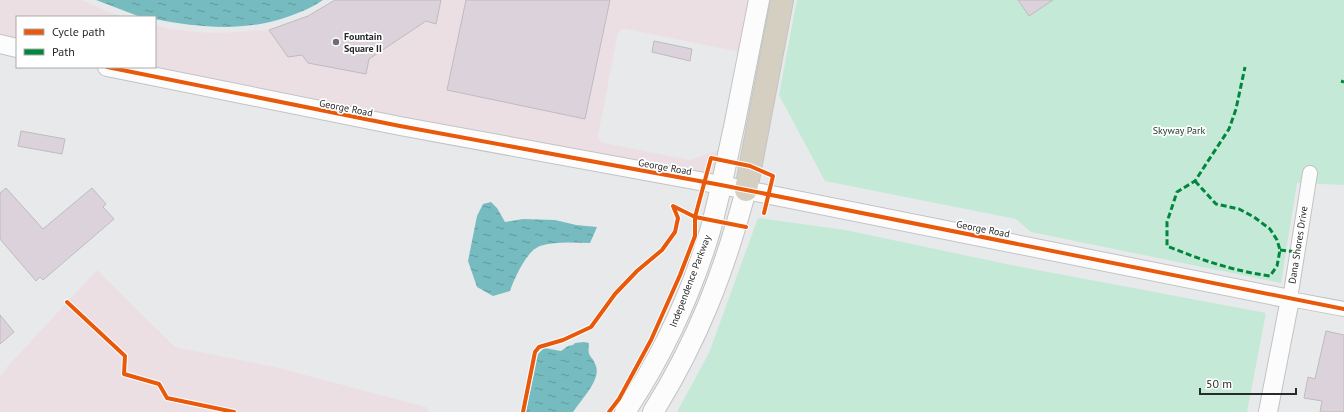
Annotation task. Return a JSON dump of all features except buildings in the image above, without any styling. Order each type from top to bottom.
[{"type":"highway","points":[[746,190],[782,0]]},
{"type":"main road","name":"Independence Parkway","points":[[626,412],[662,350],[687,296],[710,231],[721,185],[759,0]]},
{"type":"main road","points":[[654,412],[687,354],[709,305],[730,246],[746,190]]},
{"type":"street","points":[[0,44],[16,48]]},
{"type":"street","name":"George Road","points":[[112,68],[408,128],[721,185],[1290,298]]},
{"type":"street","name":"Dana Shores Drive","points":[[1268,412],[1290,298],[1310,173]]},
{"type":"street","points":[[1290,298],[1344,310]]},
{"type":"shaded area","points":[[0,0],[82,0],[120,16],[16,16],[16,41],[0,37]]},
{"type":"shaded area","points":[[342,0],[751,0],[738,53],[735,51],[626,29],[622,29],[618,33],[598,136],[600,141],[690,160],[722,149],[716,177],[144,68],[156,68],[156,25],[170,29],[219,33],[296,28]]},
{"type":"shaded area","points":[[97,270],[175,347],[275,367],[426,407],[429,412],[0,412],[0,377],[7,367]]},
{"type":"green space","name":"Skyway Park","points":[[797,0],[1344,0],[1344,185],[1297,183],[1281,283],[1031,232],[1016,219],[825,181],[779,95]]},
{"type":"green space","points":[[758,218],[845,230],[1011,265],[1266,313],[1247,412],[677,412],[709,353]]},
{"type":"water","points":[[96,0],[323,0],[290,16],[273,21],[240,26],[223,27],[189,25],[156,19],[156,16],[138,16]]},
{"type":"water","points":[[491,202],[497,208],[505,222],[523,219],[555,220],[576,225],[597,227],[590,243],[552,243],[535,249],[526,259],[510,291],[493,296],[477,287],[468,261],[477,216],[483,204]]},
{"type":"water","points":[[575,343],[589,343],[589,354],[596,366],[597,372],[593,384],[573,412],[526,412],[538,354],[544,348],[561,351]]},
{"type":"marked path","points":[[1195,181],[1216,204],[1239,209],[1254,217],[1270,229],[1277,240],[1280,250],[1277,266],[1270,276],[1218,264],[1167,246],[1167,222],[1177,192],[1195,181],[1229,129],[1236,109],[1245,67]]},
{"type":"marked path","points":[[1280,250],[1297,252]]},
{"type":"cycle path","points":[[112,68],[400,126],[721,185],[1344,309]]},
{"type":"cycle path","points":[[746,227],[695,217],[711,158],[750,166],[773,176],[764,213]]},
{"type":"cycle path","points":[[523,412],[535,352],[539,347],[563,340],[591,327],[615,294],[637,271],[662,250],[675,232],[678,218],[673,206],[695,217],[695,236],[680,275],[651,340],[619,399],[609,412]]},
{"type":"cycle path","points":[[67,302],[125,356],[124,374],[159,384],[167,398],[234,412]]},
{"type":"place","name":"Fountain Square II","points":[[336,42]]}]
